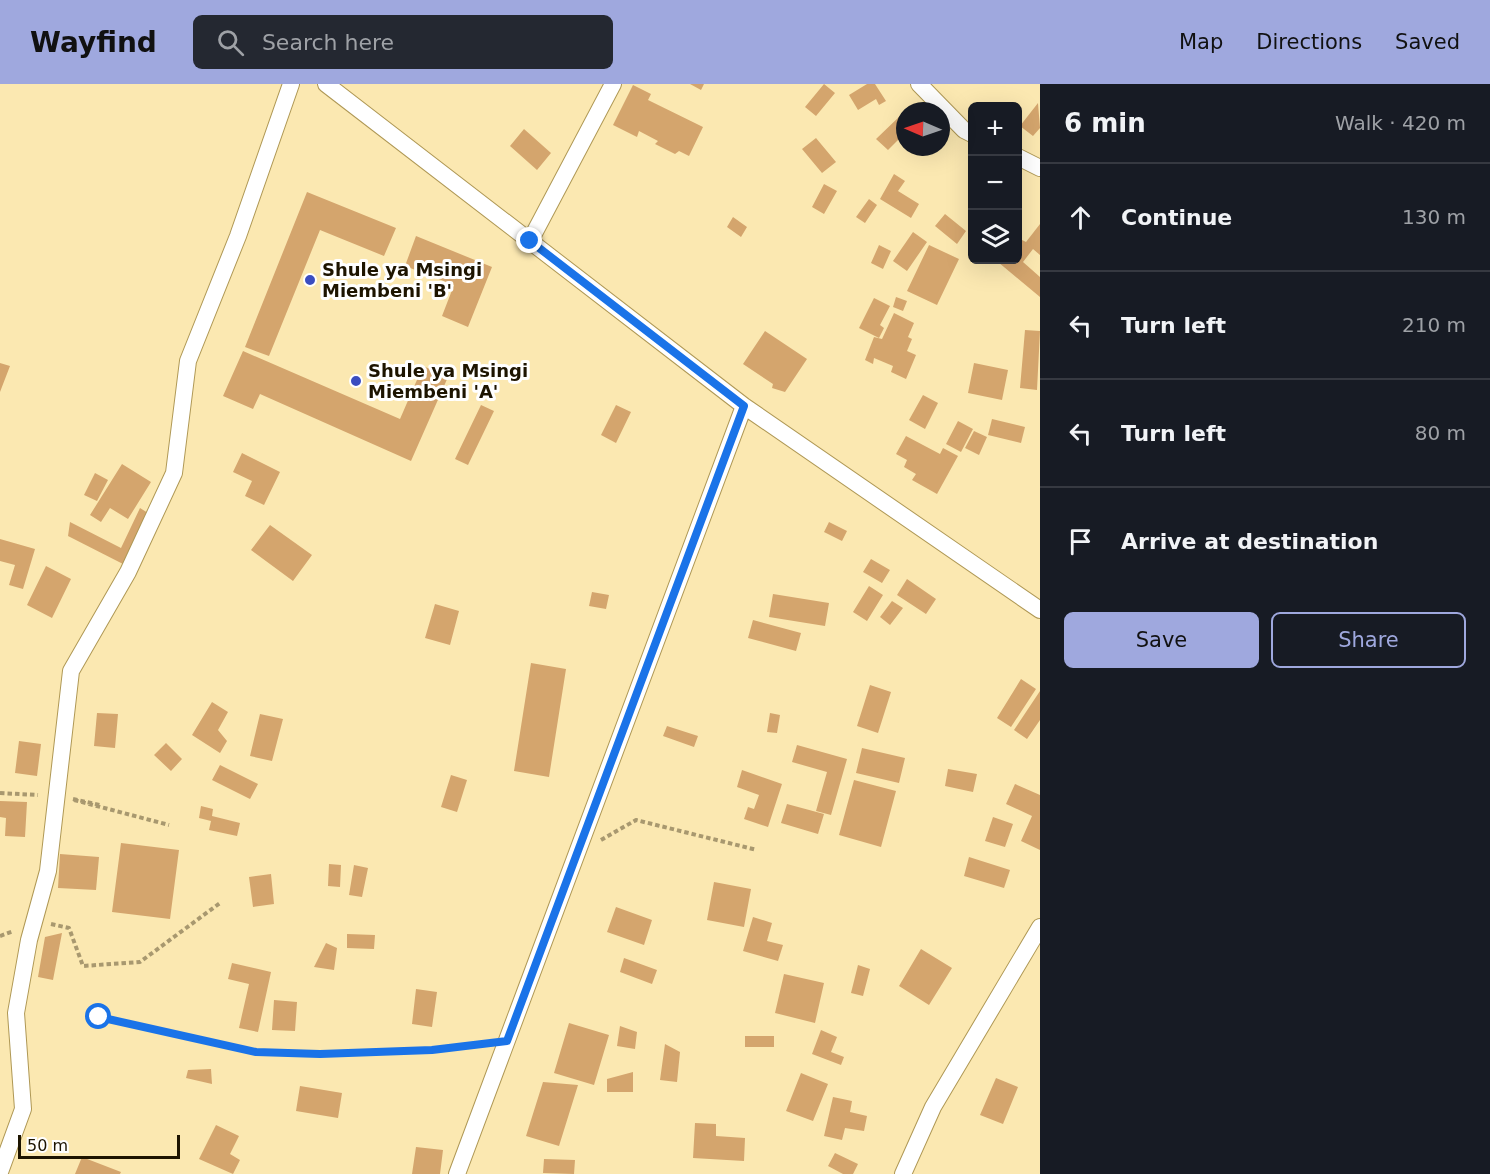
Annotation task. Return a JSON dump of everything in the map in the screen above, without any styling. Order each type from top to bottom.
[{"type":"street","points":[[0,1172],[23,1109],[16,1013],[34,920],[48,871],[71,671],[128,572],[174,473],[188,361],[238,236],[291,84]]},
{"type":"street","points":[[326,84],[744,406],[1040,610]]},
{"type":"street","points":[[530,241],[613,84]]},
{"type":"street","points":[[919,84],[968,132]]},
{"type":"street","points":[[1022,159],[1040,168]]},
{"type":"street","points":[[457,1174],[744,406]]},
{"type":"street","points":[[903,1174],[933,1107],[1040,927]]},
{"type":"path","points":[[0,793],[57,795],[100,805]]},
{"type":"path","points":[[57,795],[169,825]]},
{"type":"path","points":[[577,853],[636,820],[757,850]]},
{"type":"path","points":[[34,920],[69,928],[83,966],[140,962],[220,903]]},
{"type":"path","points":[[99,1017],[256,1052],[320,1054],[432,1050],[507,1041]]},
{"type":"building","points":[[690,84],[704,84],[701,90]]},
{"type":"building","points":[[824,84],[835,93],[816,116],[805,107]]},
{"type":"building","points":[[867,84],[875,84],[886,101],[879,105],[876,99],[858,110],[849,95]]},
{"type":"building","points":[[633,85],[651,94],[648,100],[703,127],[689,156],[679,151],[675,154],[655,144],[658,141],[639,131],[637,137],[613,125]]},
{"type":"building","points":[[1038,103],[1040,128],[1033,136],[1022,128],[1022,123]]},
{"type":"building","points":[[896,120],[896,142],[888,150],[876,139]]},
{"type":"building","points":[[524,129],[551,153],[537,170],[510,146]]},
{"type":"building","points":[[816,138],[836,162],[822,173],[802,149]]},
{"type":"building","points":[[894,174],[905,181],[898,191],[919,204],[911,218],[880,199]]},
{"type":"building","points":[[824,184],[837,191],[824,214],[812,207]]},
{"type":"building","points":[[307,192],[396,228],[384,256],[320,230],[269,356],[245,347]]},
{"type":"building","points":[[869,199],[877,205],[865,223],[856,217]]},
{"type":"building","points":[[945,214],[966,231],[957,244],[935,226]]},
{"type":"building","points":[[733,217],[747,227],[741,237],[727,227]]},
{"type":"building","points":[[1040,224],[1040,255],[1033,249],[1023,262],[1040,277],[1040,297],[1000,264],[1022,264],[1022,240],[1026,242]]},
{"type":"building","points":[[913,232],[927,242],[907,271],[893,261]]},
{"type":"building","points":[[416,236],[492,267],[468,327],[442,316],[454,285],[405,266]]},
{"type":"building","points":[[879,245],[891,251],[883,269],[871,263]]},
{"type":"building","points":[[929,245],[959,259],[937,305],[907,291]]},
{"type":"building","points":[[896,297],[907,301],[903,311],[893,307]]},
{"type":"building","points":[[874,298],[890,306],[880,325],[884,328],[879,338],[859,328]]},
{"type":"building","points":[[894,313],[914,323],[908,337],[912,339],[907,351],[916,355],[906,379],[891,372],[893,366],[874,358],[873,364],[865,360],[874,337],[882,339]]},
{"type":"building","points":[[1025,330],[1040,331],[1037,390],[1020,388]]},
{"type":"building","points":[[765,331],[807,359],[785,392],[772,388],[773,384],[743,364]]},
{"type":"building","points":[[243,351],[400,419],[423,366],[448,377],[411,461],[260,394],[253,409],[223,396]]},
{"type":"building","points":[[0,363],[10,366],[0,392]]},
{"type":"building","points":[[974,363],[1008,370],[1002,400],[968,393]]},
{"type":"building","points":[[923,395],[938,403],[925,429],[909,420]]},
{"type":"building","points":[[481,405],[494,411],[468,465],[455,459]]},
{"type":"building","points":[[616,405],[631,412],[616,443],[601,435]]},
{"type":"building","points":[[992,419],[1025,427],[1021,443],[988,435]]},
{"type":"building","points":[[958,421],[973,429],[961,452],[946,444]]},
{"type":"building","points":[[974,431],[987,437],[979,455],[965,448]]},
{"type":"building","points":[[906,436],[940,454],[943,448],[958,456],[937,494],[912,480],[916,474],[904,467],[907,460],[896,454]]},
{"type":"building","points":[[242,453],[280,472],[264,505],[245,496],[252,481],[233,472]]},
{"type":"building","points":[[122,464],[151,482],[128,519],[110,508],[101,522],[90,515]]},
{"type":"building","points":[[95,473],[108,480],[97,501],[84,495]]},
{"type":"building","points":[[140,508],[148,513],[123,564],[68,536],[70,522],[121,548]]},
{"type":"building","points":[[829,522],[847,531],[842,541],[824,532]]},
{"type":"building","points":[[270,525],[312,555],[293,581],[251,550]]},
{"type":"building","points":[[0,539],[35,549],[23,589],[9,585],[15,565],[0,561]]},
{"type":"building","points":[[871,559],[890,570],[882,583],[863,572]]},
{"type":"building","points":[[46,566],[71,579],[52,618],[27,605]]},
{"type":"building","points":[[907,579],[936,599],[926,614],[897,595]]},
{"type":"building","points":[[869,586],[883,595],[867,621],[853,612]]},
{"type":"building","points":[[592,592],[609,595],[606,609],[589,606]]},
{"type":"building","points":[[773,594],[829,603],[825,626],[769,617]]},
{"type":"building","points":[[892,601],[903,608],[890,625],[880,617]]},
{"type":"building","points":[[435,604],[459,611],[450,645],[425,638]]},
{"type":"building","points":[[753,620],[801,633],[796,651],[748,638]]},
{"type":"building","points":[[531,663],[566,669],[549,777],[514,771]]},
{"type":"building","points":[[1021,679],[1036,689],[1011,727],[997,718]]},
{"type":"building","points":[[870,685],[891,692],[878,733],[857,726]]},
{"type":"building","points":[[1040,691],[1040,720],[1027,739],[1014,730]]},
{"type":"building","points":[[212,702],[228,712],[218,730],[227,741],[220,753],[192,735]]},
{"type":"building","points":[[97,713],[118,714],[115,748],[94,746]]},
{"type":"building","points":[[770,713],[780,715],[777,733],[767,732]]},
{"type":"building","points":[[260,714],[283,719],[272,761],[250,756]]},
{"type":"building","points":[[667,726],[698,736],[694,747],[663,736]]},
{"type":"building","points":[[19,741],[41,744],[37,776],[15,773]]},
{"type":"building","points":[[166,743],[182,759],[171,771],[154,755]]},
{"type":"building","points":[[797,745],[847,759],[831,815],[816,811],[827,772],[792,762]]},
{"type":"building","points":[[862,748],[905,758],[899,783],[856,773]]},
{"type":"building","points":[[220,765],[258,784],[250,799],[212,780]]},
{"type":"building","points":[[948,769],[977,774],[973,792],[945,786]]},
{"type":"building","points":[[742,770],[782,784],[768,827],[744,819],[748,807],[754,809],[759,795],[737,787]]},
{"type":"building","points":[[451,775],[467,780],[457,812],[441,807]]},
{"type":"building","points":[[854,780],[896,791],[881,847],[839,835]]},
{"type":"building","points":[[1015,784],[1040,795],[1040,850],[1021,841],[1032,816],[1006,804]]},
{"type":"building","points":[[0,801],[27,802],[25,837],[5,836],[6,818],[0,817]]},
{"type":"building","points":[[787,804],[824,814],[818,834],[781,823]]},
{"type":"building","points":[[201,806],[213,809],[212,816],[240,823],[237,836],[209,830],[211,821],[199,818]]},
{"type":"building","points":[[993,817],[1013,824],[1005,847],[985,841]]},
{"type":"building","points":[[121,843],[179,850],[170,919],[112,912]]},
{"type":"building","points":[[60,854],[99,857],[96,890],[58,888]]},
{"type":"building","points":[[969,857],[1010,870],[1004,888],[964,876]]},
{"type":"building","points":[[329,864],[341,865],[340,887],[328,886]]},
{"type":"building","points":[[354,865],[368,868],[362,897],[349,895]]},
{"type":"building","points":[[271,874],[274,904],[253,907],[249,877]]},
{"type":"building","points":[[714,882],[751,889],[744,927],[707,920]]},
{"type":"building","points":[[616,907],[652,920],[644,945],[607,932]]},
{"type":"building","points":[[753,917],[772,923],[767,941],[783,945],[778,961],[743,951]]},
{"type":"building","points":[[62,933],[53,980],[38,977],[45,937]]},
{"type":"building","points":[[347,934],[375,935],[374,949],[347,948]]},
{"type":"building","points":[[326,943],[337,948],[334,970],[314,967]]},
{"type":"building","points":[[921,949],[952,968],[929,1005],[899,986]]},
{"type":"building","points":[[624,958],[657,970],[652,984],[620,972]]},
{"type":"building","points":[[232,963],[271,972],[258,1032],[239,1028],[249,984],[228,979]]},
{"type":"building","points":[[858,965],[870,969],[863,996],[851,993]]},
{"type":"building","points":[[784,974],[824,983],[815,1023],[775,1013]]},
{"type":"building","points":[[416,989],[437,992],[432,1027],[412,1024]]},
{"type":"building","points":[[274,1000],[297,1002],[295,1031],[272,1030]]},
{"type":"building","points":[[569,1023],[609,1035],[594,1085],[554,1073]]},
{"type":"building","points":[[620,1026],[637,1032],[635,1049],[617,1046]]},
{"type":"building","points":[[821,1030],[837,1037],[831,1052],[844,1057],[841,1065],[812,1054]]},
{"type":"building","points":[[745,1036],[774,1036],[774,1047],[745,1047]]},
{"type":"building","points":[[665,1044],[680,1052],[677,1082],[660,1080]]},
{"type":"building","points":[[211,1069],[212,1084],[186,1078],[188,1070]]},
{"type":"building","points":[[633,1072],[633,1092],[607,1092],[607,1079]]},
{"type":"building","points":[[801,1073],[828,1084],[813,1121],[786,1111]]},
{"type":"building","points":[[996,1078],[1018,1087],[1003,1124],[980,1115]]},
{"type":"building","points":[[543,1082],[578,1085],[559,1146],[526,1136]]},
{"type":"building","points":[[300,1086],[342,1093],[338,1118],[296,1111]]},
{"type":"building","points":[[833,1097],[852,1101],[850,1112],[867,1116],[864,1131],[845,1128],[842,1140],[824,1136]]},
{"type":"building","points":[[695,1123],[716,1124],[716,1136],[745,1138],[744,1161],[693,1158]]},
{"type":"building","points":[[216,1125],[239,1136],[230,1154],[240,1160],[233,1174],[199,1159]]},
{"type":"building","points":[[416,1147],[443,1150],[440,1174],[412,1174]]},
{"type":"building","points":[[835,1153],[858,1164],[853,1174],[843,1174],[828,1166]]},
{"type":"building","points":[[82,1157],[121,1172],[120,1174],[75,1174]]},
{"type":"building","points":[[544,1159],[575,1160],[574,1174],[543,1173]]},
{"type":"place","name":"Shule ya Msingi Miembeni 'B'","points":[[310,280]]},
{"type":"place","name":"Shule ya Msingi Miembeni 'A'","points":[[356,381]]},
{"type":"route","points":[[99,1017],[256,1052],[320,1054],[432,1050],[507,1041],[744,406],[530,241]]}]
